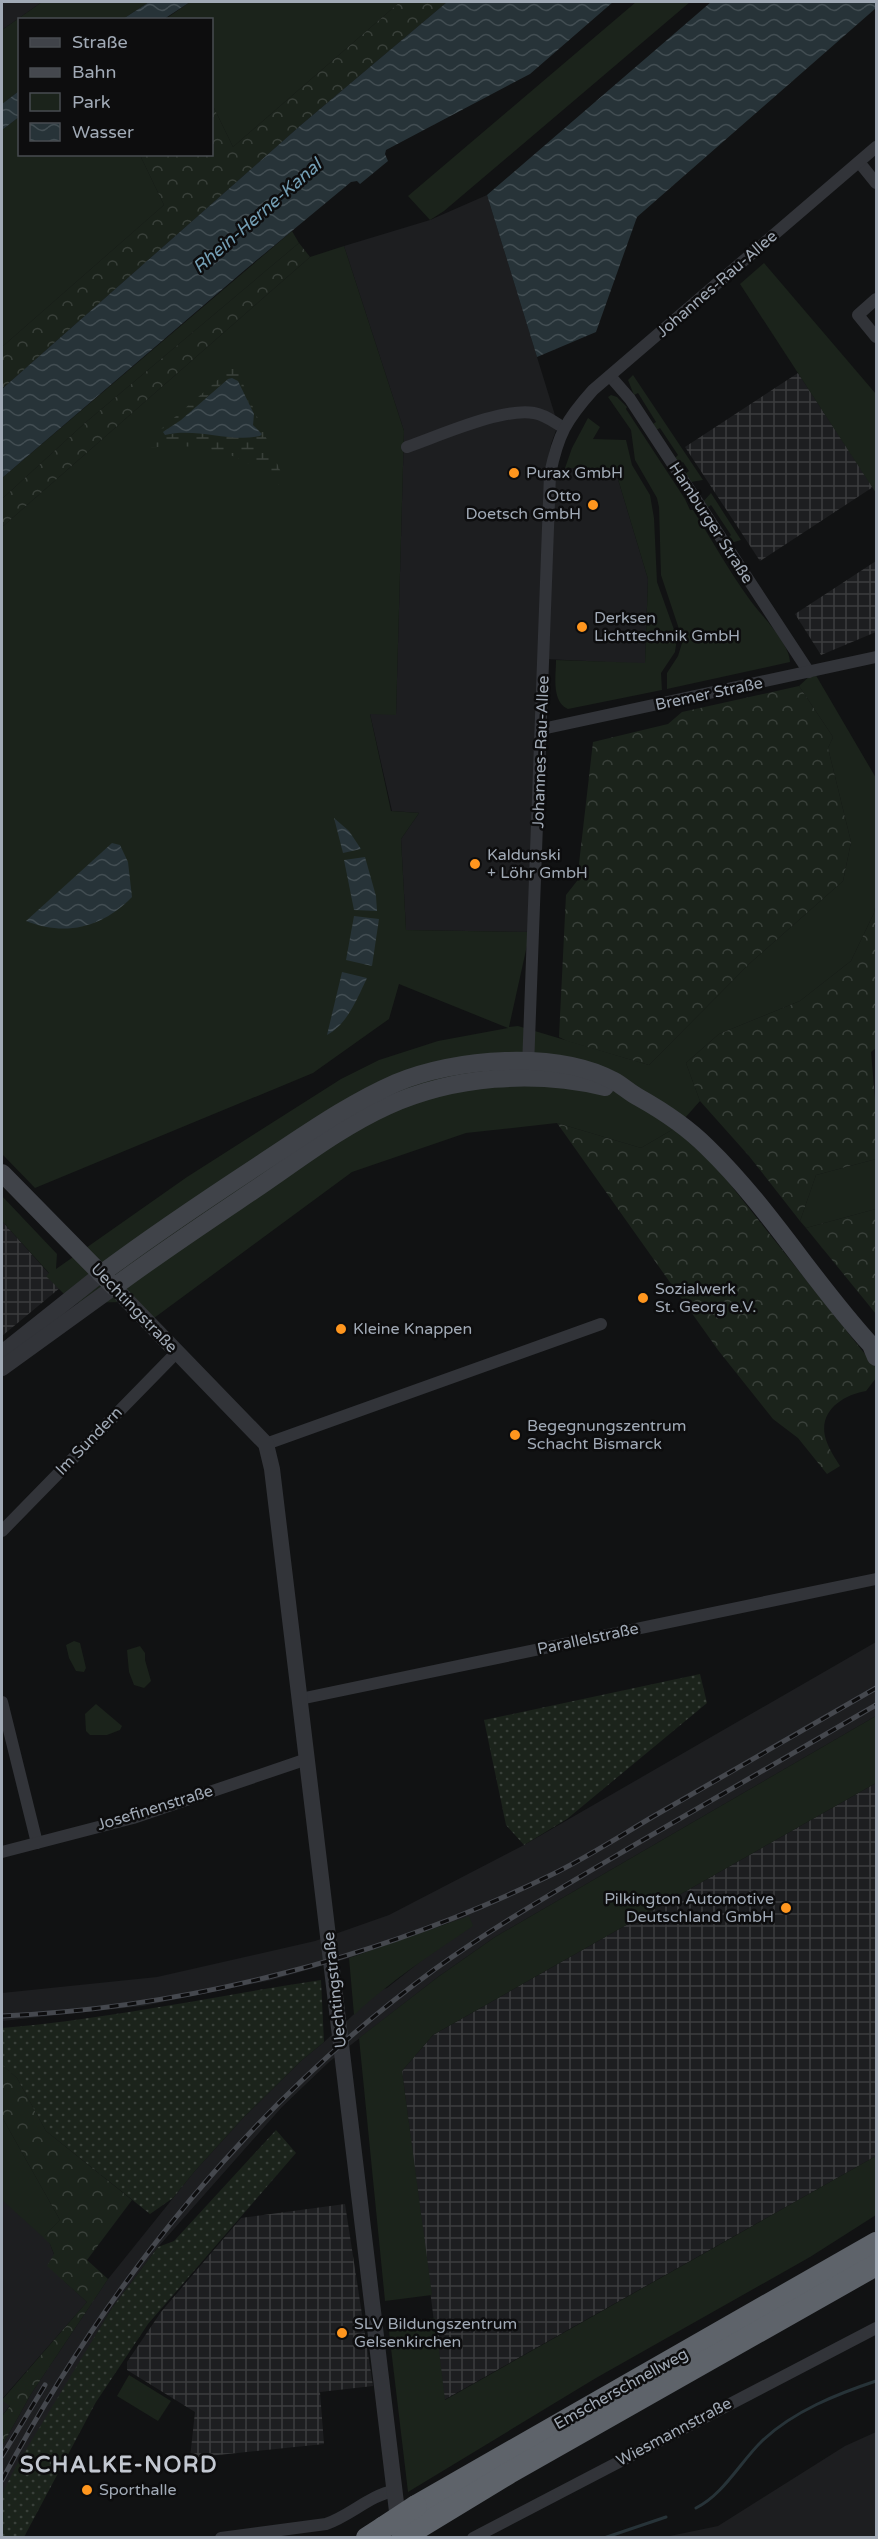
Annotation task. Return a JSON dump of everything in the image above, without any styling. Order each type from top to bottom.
[{"type":"highway","name":"Emscherschnellweg","points":[[398,2529],[876,2243]]},
{"type":"highway","name":"Emscherschnellweg","points":[[398,2529],[519,2467],[723,2354],[876,2265]]},
{"type":"main road","points":[[107,1280],[244,1175],[327,1121],[377,1092],[398,1082],[445,1068],[500,1061],[528,1070],[557,1064],[615,1082],[686,1128],[707,1146],[748,1190],[874,1350]]},
{"type":"main road","name":"Uechtingstraße","points":[[2,1173],[107,1280]]},
{"type":"street","name":"Johannes-Rau-Allee","points":[[528,1070],[550,474],[556,446],[564,428],[578,407],[610,376],[876,147]]},
{"type":"street","points":[[859,162],[876,183]]},
{"type":"street","points":[[876,299],[858,315],[876,337]]},
{"type":"street","name":"Hamburger Straße","points":[[610,376],[630,399],[809,672]]},
{"type":"street","points":[[407,447],[504,414],[522,411],[546,416],[564,428]]},
{"type":"street","name":"Bremer Straße","points":[[542,729],[876,657]]},
{"type":"street","points":[[2,1353],[107,1280]]},
{"type":"street","points":[[2,1368],[107,1280]]},
{"type":"street","name":"Uechtingstraße","points":[[107,1280],[266,1444],[272,1469],[398,2529]]},
{"type":"street","points":[[266,1444],[601,1324]]},
{"type":"street","name":"Im Sundern","points":[[2,1531],[177,1352]]},
{"type":"street","name":"Parallelstraße","points":[[300,1699],[876,1579]]},
{"type":"street","points":[[2,1702],[37,1843]]},
{"type":"street","name":"Josefinenstraße","points":[[2,1852],[141,1815],[308,1759]]},
{"type":"street","name":"Wiesmannstraße","points":[[473,2538],[876,2328]]},
{"type":"street","points":[[221,2538],[326,2524],[341,2519],[383,2493],[394,2491]]},
{"type":"shaded area","points":[[2,2],[42,2],[18,18],[2,30]]},
{"type":"shaded area","points":[[487,195],[558,425],[551,444],[545,475],[530,932],[406,930],[401,839],[419,813],[392,811],[370,714],[396,714],[404,431],[344,246],[430,220]]},
{"type":"shaded area","points":[[798,373],[873,487],[760,561],[685,447]]},
{"type":"shaded area","points":[[554,468],[615,469],[648,579],[645,664],[546,659]]},
{"type":"shaded area","points":[[876,561],[876,632],[821,655],[795,614]]},
{"type":"shaded area","points":[[2,1221],[61,1287],[2,1336]]},
{"type":"shaded area","points":[[876,1642],[876,1716],[495,1937],[438,1977],[329,2062],[282,2107],[158,2247],[112,2308],[2,2494],[2,2446],[31,2394],[108,2279],[194,2172],[243,2118],[302,2060],[380,1990],[387,1988],[421,1961],[449,1922],[349,1958],[272,1980],[143,2006],[2,2021],[2,1993],[157,1977],[315,1941],[389,1915],[524,1845]]},
{"type":"shaded area","points":[[876,1783],[876,2156],[444,2400],[402,2071],[433,2035]]},
{"type":"shaded area","points":[[2,2160],[50,2244],[64,2281],[87,2302],[2,2399]]},
{"type":"shaded area","points":[[345,2204],[373,2386],[320,2392],[324,2444],[190,2458],[195,2412],[127,2370],[127,2362],[161,2312],[241,2218]]},
{"type":"shaded area","points":[[2,2399],[10,2405],[2,2416]]},
{"type":"shaded area","points":[[876,2432],[876,2537],[665,2537],[718,2526],[845,2446]]},
{"type":"green space","points":[[42,2],[149,2],[125,18],[19,18]]},
{"type":"green space","points":[[190,2],[400,2],[233,147],[213,106],[213,18],[167,18]]},
{"type":"green space","points":[[400,2],[447,2],[301,125],[2,389],[2,347],[164,205],[140,156],[213,156],[213,106],[233,147]]},
{"type":"green space","points":[[636,2],[690,2],[444,211],[430,220],[408,196]]},
{"type":"green space","points":[[18,19],[18,92],[2,104],[2,30]]},
{"type":"green space","points":[[18,118],[18,156],[140,156],[164,205],[2,347],[2,130]]},
{"type":"green space","points":[[292,231],[299,243],[85,423],[2,499],[2,478]]},
{"type":"green space","points":[[299,243],[310,257],[2,527],[2,499],[85,423]]},
{"type":"green space","points":[[344,246],[404,431],[396,715],[370,714],[391,811],[419,813],[401,839],[406,930],[530,932],[509,1027],[518,1026],[649,1065],[749,964],[843,881],[851,842],[828,748],[833,737],[799,686],[814,672],[876,778],[876,903],[874,913],[851,961],[800,1001],[719,1034],[686,1063],[700,1101],[677,1127],[641,1148],[557,1123],[466,1133],[352,1172],[150,1321],[127,1302],[73,1303],[46,1276],[49,1273],[2,1221],[2,1196],[57,1254],[56,1269],[187,1177],[341,1079],[379,1060],[438,1041],[508,1028],[399,984],[389,1019],[313,1073],[35,1188],[2,1154],[2,527],[310,257]]},
{"type":"green space","points":[[764,263],[876,394],[876,493],[740,284]]},
{"type":"green space","points":[[235,365],[291,496],[256,468],[238,458],[220,452],[182,446],[138,449]],"holes":[[[232,378],[238,381],[254,414],[252,425],[259,430],[256,437],[194,431],[166,435],[172,425],[181,420],[227,379]]]},
{"type":"green space","points":[[633,375],[703,480],[691,482],[685,474],[689,471],[683,462],[679,464],[675,458],[678,455],[660,428],[656,430],[653,424],[656,422],[638,393],[634,395],[628,380]]},
{"type":"green space","points":[[611,395],[617,397],[627,407],[626,409],[735,578],[780,638],[790,662],[667,689],[667,673],[678,656],[682,643],[661,575],[659,507],[657,498],[635,460],[631,430],[608,397]]},
{"type":"green space","points":[[588,418],[600,427],[593,439],[626,440],[632,465],[650,495],[654,518],[657,582],[677,638],[675,652],[661,673],[662,690],[568,709],[559,700],[557,694],[556,660],[645,663],[648,579],[615,469],[565,468],[572,448]]},
{"type":"green space","points":[[711,493],[741,540],[731,543],[728,538],[731,535],[711,505],[707,508],[703,502]]},
{"type":"green space","points":[[799,686],[833,737],[828,748],[851,842],[843,881],[749,964],[649,1065],[559,1037],[566,895],[577,881],[593,742],[668,724],[682,712]]},
{"type":"green space","points":[[876,903],[876,1048],[871,1052],[876,1111],[876,1159],[816,1175],[800,1221],[749,1156],[700,1101],[686,1063],[719,1034],[800,1001],[851,961],[874,913]]},
{"type":"green space","points":[[557,1123],[641,1148],[677,1127],[702,1149],[876,1368],[876,1378],[866,1391],[840,1401],[828,1413],[825,1421],[826,1440],[840,1466],[827,1474],[798,1438],[773,1419],[718,1350]]},
{"type":"green space","points":[[876,1159],[876,1209],[806,1228],[800,1221],[816,1175]]},
{"type":"green space","points":[[876,1209],[876,1314],[806,1228]]},
{"type":"green space","points":[[74,1641],[80,1643],[86,1668],[84,1672],[76,1671],[69,1658],[66,1645]]},
{"type":"green space","points":[[140,1646],[145,1653],[151,1681],[144,1688],[134,1685],[129,1672],[127,1650]]},
{"type":"green space","points":[[700,1674],[707,1703],[567,1819],[524,1845],[506,1825],[484,1720]]},
{"type":"green space","points":[[96,1704],[122,1726],[120,1730],[107,1735],[90,1735],[86,1731],[85,1714]]},
{"type":"green space","points":[[876,1716],[876,1783],[433,2035],[402,2071],[432,2295],[385,2301],[359,2038],[438,1977],[495,1937]]},
{"type":"green space","points":[[469,1916],[473,1926],[397,1979],[354,2015],[349,1958]]},
{"type":"green space","points":[[321,1980],[324,2042],[302,2060],[243,2118],[173,2198],[150,2214],[46,2131],[17,2078],[2,2065],[2,2028],[122,2013]]},
{"type":"green space","points":[[2,2065],[17,2078],[46,2131],[132,2200],[87,2260],[108,2279],[31,2394],[2,2446],[2,2416],[10,2406],[2,2400],[87,2302],[47,2266],[54,2254],[50,2244],[43,2237],[60,2220],[2,2117]]},
{"type":"green space","points":[[2,2117],[60,2220],[43,2237],[2,2200]]},
{"type":"green space","points":[[276,2130],[296,2153],[148,2324],[96,2402],[24,2537],[2,2537],[2,2494],[15,2468],[112,2308],[158,2247],[174,2241]]},
{"type":"green space","points":[[876,2156],[876,2215],[810,2257],[596,2378],[408,2492],[388,2323],[435,2318],[445,2400]]},
{"type":"green space","points":[[129,2375],[171,2401],[158,2421],[117,2396]]},
{"type":"water","points":[[149,2],[190,2],[166,18],[125,18]]},
{"type":"water","name":"Rhein-Herne-Kanal","points":[[447,2],[613,2],[530,74],[386,150],[388,161],[360,184],[357,181],[351,182],[2,478],[2,389],[301,125]]},
{"type":"water","points":[[711,2],[876,2],[876,8],[637,217],[596,332],[537,357],[487,195]]},
{"type":"water","points":[[18,92],[18,118],[2,130],[2,104]]},
{"type":"water","points":[[232,378],[238,381],[254,414],[253,425],[262,434],[260,436],[237,438],[189,433],[165,435],[163,432]]},
{"type":"water","points":[[334,818],[349,831],[361,849],[343,853]]},
{"type":"water","points":[[112,843],[120,845],[128,862],[132,897],[121,907],[109,916],[83,926],[55,928],[26,921]]},
{"type":"water","points":[[365,857],[376,896],[377,911],[354,910],[344,860]]},
{"type":"water","points":[[354,916],[379,919],[372,966],[346,960]]},
{"type":"water","points":[[342,972],[367,978],[346,1018],[327,1035]]},
{"type":"waterway","points":[[696,2508],[715,2495],[763,2440],[788,2420],[831,2398],[876,2381]]},
{"type":"waterway","points":[[604,2538],[666,2517]]},
{"type":"railway","points":[[2,2016],[72,2011],[143,2002],[213,1989],[353,1954],[420,1930],[487,1904],[551,1875],[876,1688]]},
{"type":"railway","points":[[2,2480],[44,2406],[89,2335],[138,2266],[190,2200],[246,2137],[305,2077],[368,2021],[460,1951],[512,1918],[876,1705]]},
{"type":"railway","points":[[2,2456],[45,2385]]},
{"type":"place","name":"Purax GmbH","points":[[514,473]]},
{"type":"place","name":"Otto Doetsch GmbH","points":[[593,505]]},
{"type":"place","name":"Derksen Lichttechnik GmbH","points":[[582,627]]},
{"type":"place","name":"Kaldunski + Löhr GmbH","points":[[475,864]]},
{"type":"place","name":"Sozialwerk St. Georg e.V.","points":[[643,1298]]},
{"type":"place","name":"Kleine Knappen","points":[[341,1329]]},
{"type":"place","name":"Begegnungszentrum Schacht Bismarck","points":[[515,1435]]},
{"type":"place","name":"Pilkington Automotive Deutschland GmbH","points":[[786,1908]]},
{"type":"place","name":"SLV Bildungszentrum Gelsenkirchen","points":[[342,2333]]},
{"type":"place","name":"Sporthalle","points":[[87,2490]]},
{"type":"district","name":"SCHALKE-NORD","points":[[119,2465]]}]
